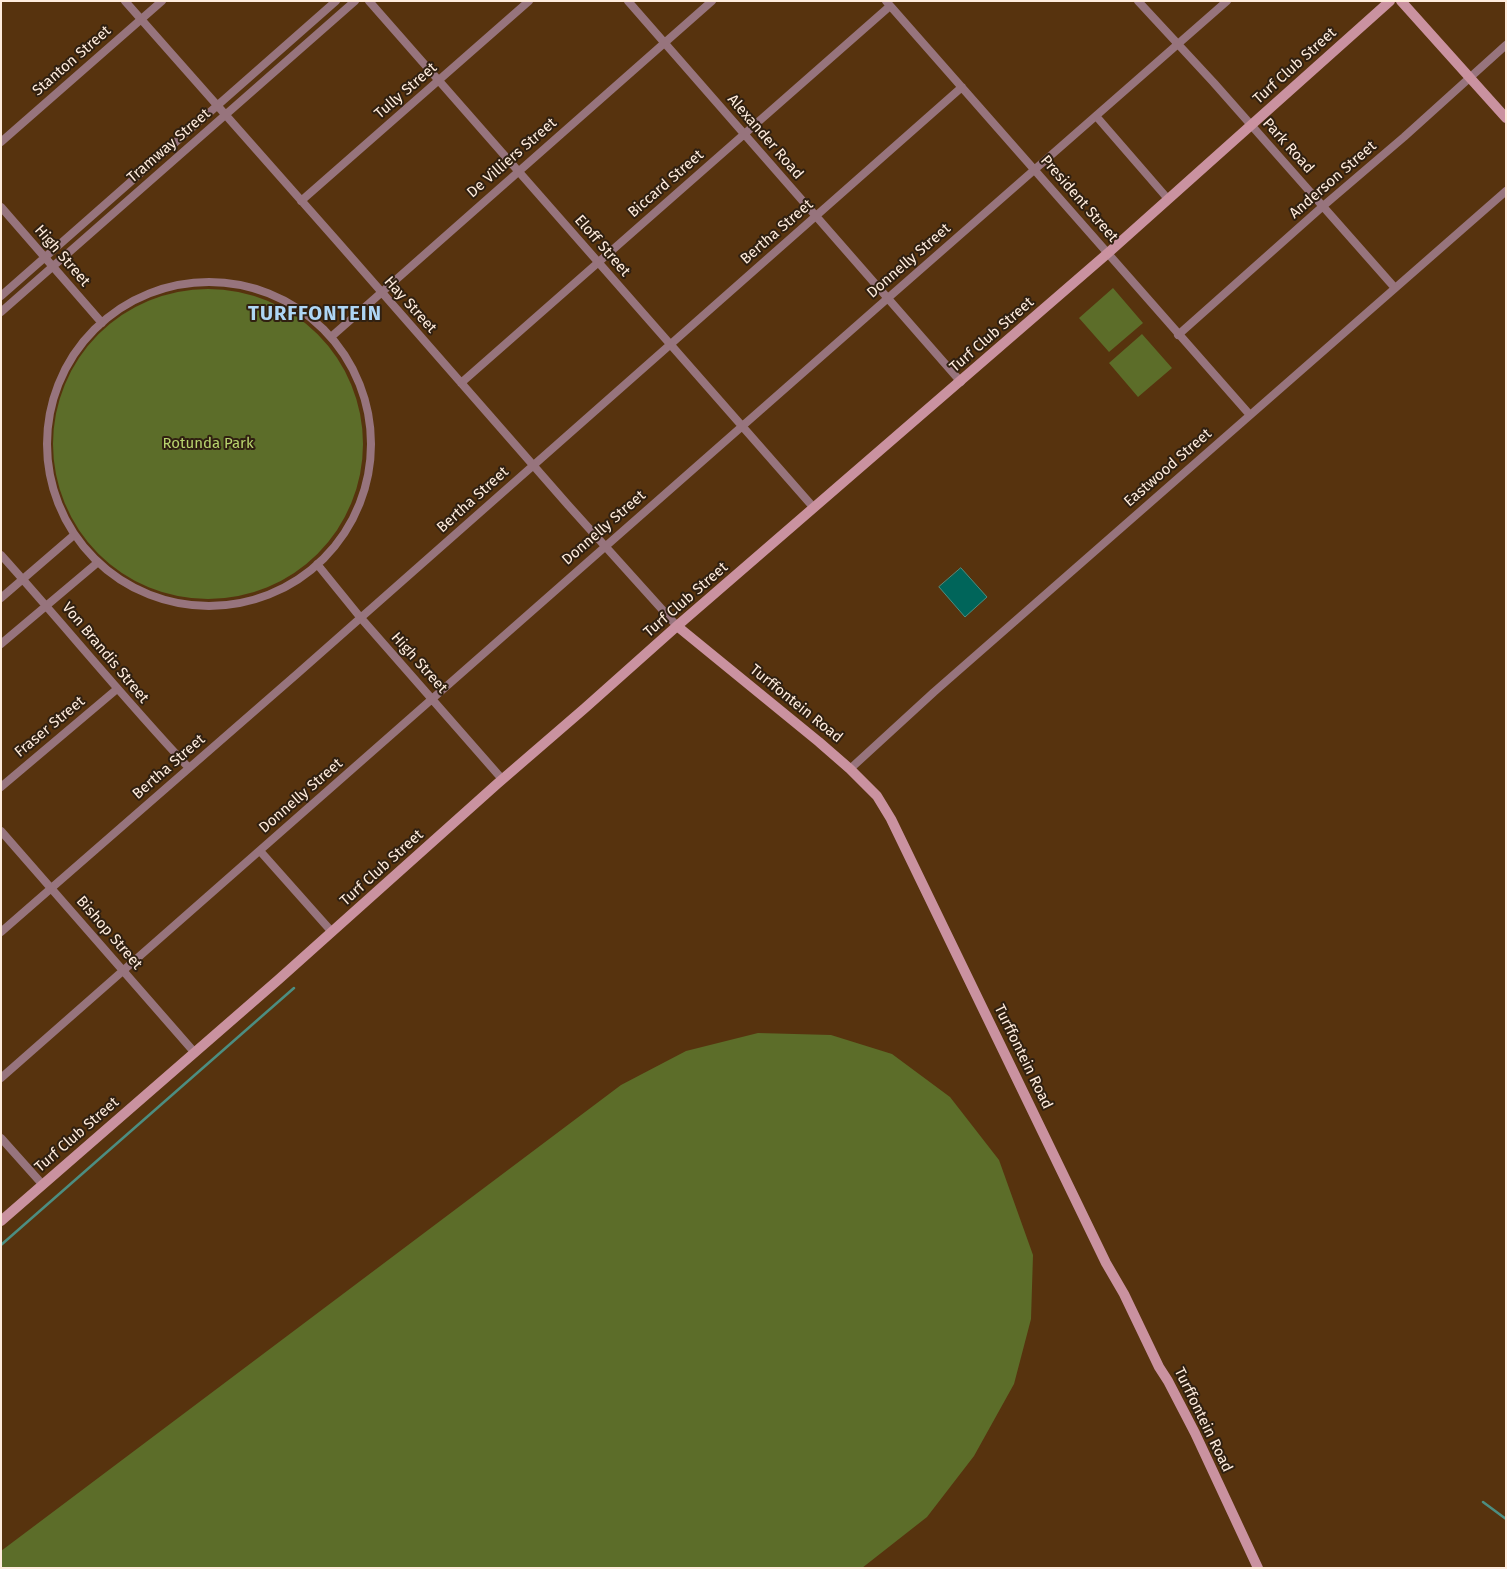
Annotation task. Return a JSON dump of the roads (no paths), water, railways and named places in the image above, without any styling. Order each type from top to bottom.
[{"type":"main road","name":"Turf Club Street","points":[[1,1221],[195,1053],[502,779],[1108,253],[1390,1]]},
{"type":"main road","points":[[1401,1],[1506,118]]},
{"type":"main road","name":"Turffontein Road","points":[[677,626],[819,742],[877,796],[891,819],[1106,1263],[1124,1294],[1159,1367],[1195,1433],[1258,1568]]},
{"type":"street","name":"Hay Street","points":[[125,1],[532,465],[677,626]]},
{"type":"street","name":"Stanton Street","points":[[1,142],[162,1]]},
{"type":"street","name":"Tramway Street","points":[[1,296],[336,1]]},
{"type":"street","name":"Tramway Street","points":[[1,312],[355,1]]},
{"type":"street","name":"Eloff Street","points":[[369,1],[814,508]]},
{"type":"street","name":"Tully Street","points":[[301,201],[529,1]]},
{"type":"street","name":"Alexander Road","points":[[628,1],[960,382]]},
{"type":"street","name":"De Villiers Street","points":[[331,336],[712,1]]},
{"type":"street","name":"Park Road","points":[[1138,1],[1395,288]]},
{"type":"street","name":"Donnelly Street","points":[[1,1078],[1227,1]]},
{"type":"street","name":"President Street","points":[[888,4],[1250,415]]},
{"type":"street","name":"Biccard Street","points":[[461,384],[888,4]]},
{"type":"street","name":"Anderson Street","points":[[1178,335],[1506,46]]},
{"type":"street","points":[[284,47],[293,56]]},
{"type":"street","name":"Bertha Street","points":[[1,932],[962,87]]},
{"type":"street","points":[[1096,116],[1168,199]]},
{"type":"street","points":[[127,185],[135,194]]},
{"type":"street","name":"Eastwood Street","points":[[850,769],[934,692],[1506,191]]},
{"type":"street","name":"High Street","points":[[1,207],[102,323]]},
{"type":"street","points":[[201,282],[219,282],[255,288],[289,302],[331,336],[353,369],[364,394],[371,433],[370,460],[361,498],[350,523],[336,545],[302,577],[266,596],[240,603],[207,606],[177,603],[148,595],[113,575],[97,562],[74,535],[58,506],[51,482],[47,457],[48,424],[56,391],[66,369],[79,347],[102,323],[132,302],[165,288],[201,282]]},
{"type":"street","points":[[1,598],[74,535]]},
{"type":"street","name":"Von Brandis Street","points":[[1,555],[151,728],[189,768]]},
{"type":"street","points":[[1,644],[97,562]]},
{"type":"street","name":"High Street","points":[[317,564],[360,618],[502,779]]},
{"type":"street","name":"Fraser Street","points":[[1,787],[117,689]]},
{"type":"street","name":"Bishop Street","points":[[1,831],[195,1053]]},
{"type":"street","points":[[260,851],[332,932]]},
{"type":"street","points":[[1,1138],[43,1185]]},
{"type":"water","points":[[961,568],[987,597],[965,617],[939,587]]},
{"type":"waterway","points":[[1,1245],[294,988]]},
{"type":"waterway","points":[[1483,1502],[1506,1519]]},
{"type":"district","name":"TURFFONTEIN","points":[[315,314]]},
{"type":"park label","name":"Rotunda Park","points":[[208,444]]}]
